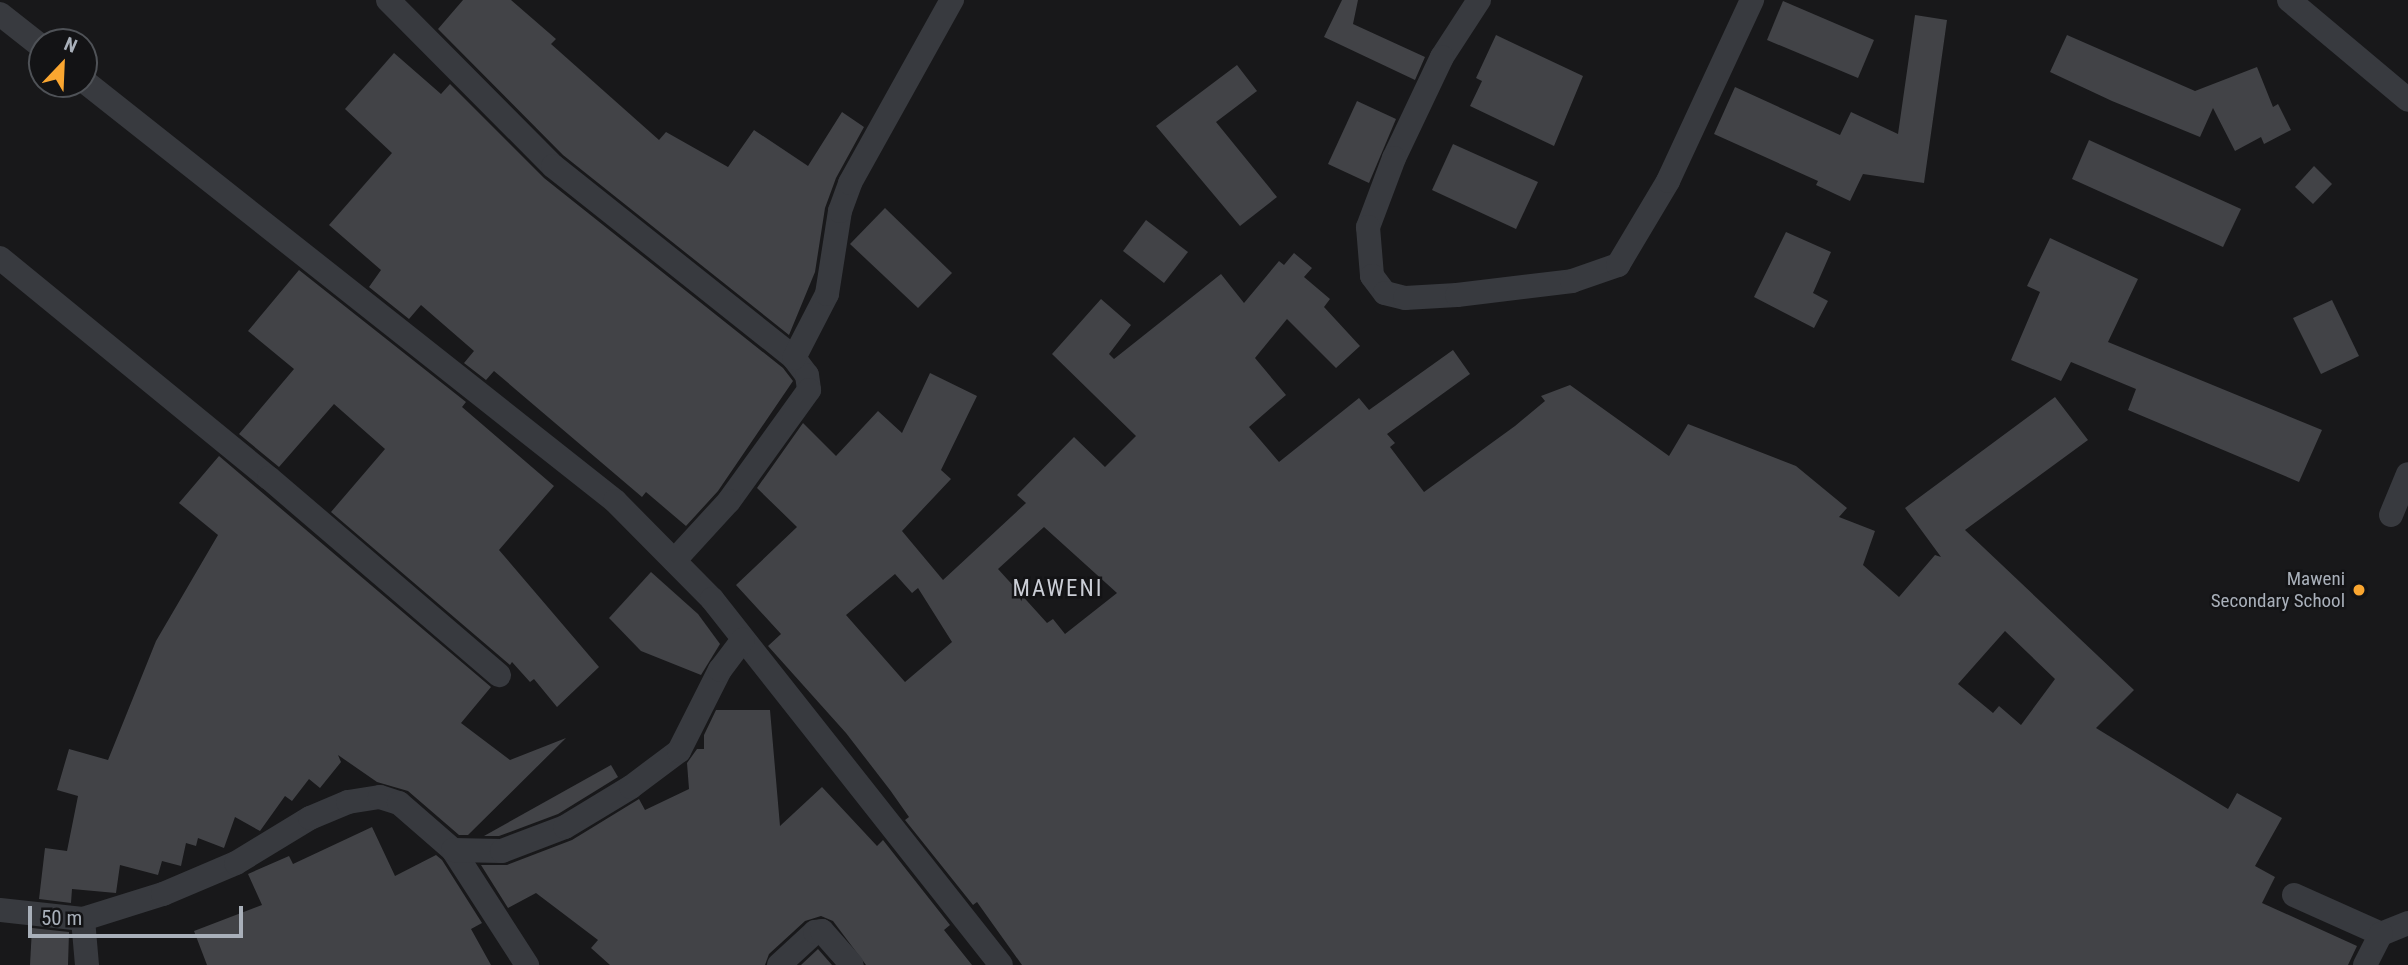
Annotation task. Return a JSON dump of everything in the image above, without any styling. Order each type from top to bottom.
[{"type":"street","points":[[388,0],[553,166],[794,359],[807,375],[809,390],[729,501],[674,561]]},
{"type":"street","points":[[794,359],[827,294],[840,211],[850,183],[952,0]]},
{"type":"street","points":[[1479,0],[1442,57],[1394,158],[1368,227],[1372,276],[1385,293],[1405,298],[1457,295],[1572,281],[1618,265],[1668,181],[1752,0]]},
{"type":"street","points":[[2289,0],[2405,91]]},
{"type":"street","points":[[0,14],[28,36]]},
{"type":"street","points":[[98,92],[615,501],[674,561],[743,640],[1001,965]]},
{"type":"street","points":[[0,258],[269,478],[499,676]]},
{"type":"street","points":[[2391,515],[2408,474]]},
{"type":"street","points":[[453,850],[502,851],[565,827],[631,787],[679,751],[720,670],[743,640]]},
{"type":"street","points":[[0,910],[83,919],[163,894],[236,863],[310,818],[348,802],[380,797],[399,803],[453,850],[527,965]]},
{"type":"street","points":[[2294,895],[2381,934]]},
{"type":"street","points":[[83,919],[87,965]]},
{"type":"street","points":[[2365,965],[2381,934],[2408,923]]},
{"type":"street","points":[[779,965],[822,931],[852,965]]},
{"type":"building","points":[[463,0],[511,0],[556,39],[551,44],[659,140],[666,132],[728,167],[754,130],[808,166],[842,112],[864,127],[836,178],[825,208],[815,272],[789,335],[563,155],[438,29]]},
{"type":"building","points":[[1342,0],[1358,0],[1353,24],[1425,57],[1415,80],[1324,37]]},
{"type":"building","points":[[1783,1],[1874,40],[1858,78],[1767,40]]},
{"type":"building","points":[[1915,15],[1947,20],[1924,183],[1863,174],[1850,201],[1816,185],[1818,181],[1714,134],[1735,87],[1840,135],[1851,112],[1898,134]]},
{"type":"building","points":[[1496,35],[1583,76],[1554,146],[1470,106],[1482,81],[1476,78]]},
{"type":"building","points":[[2067,35],[2195,91],[2257,67],[2273,107],[2278,104],[2291,130],[2264,144],[2261,137],[2235,151],[2213,108],[2200,137],[2112,101],[2050,72]]},
{"type":"building","points":[[394,53],[441,94],[450,84],[544,178],[783,368],[793,381],[718,491],[686,526],[646,492],[642,497],[494,371],[486,380],[464,363],[474,351],[421,305],[409,319],[369,287],[381,270],[329,225],[392,153],[345,109]]},
{"type":"building","points":[[1237,65],[1257,91],[1216,122],[1277,197],[1240,226],[1156,126]]},
{"type":"building","points":[[1357,101],[1396,119],[1369,183],[1328,164]]},
{"type":"building","points":[[2089,140],[2241,209],[2223,247],[2072,179]]},
{"type":"building","points":[[1453,144],[1538,182],[1516,229],[1432,190]]},
{"type":"building","points":[[2314,166],[2332,184],[2313,204],[2295,187]]},
{"type":"building","points":[[885,208],[952,273],[918,308],[850,244]]},
{"type":"building","points":[[1146,220],[1188,252],[1164,283],[1123,251]]},
{"type":"building","points":[[1786,232],[1831,252],[1813,293],[1828,301],[1814,328],[1754,297]]},
{"type":"building","points":[[2050,238],[2138,279],[2108,342],[2322,430],[2299,482],[2128,410],[2136,389],[2071,362],[2061,381],[2011,360],[2040,292],[2027,286]]},
{"type":"building","points":[[1294,253],[1312,268],[1304,277],[1330,299],[1324,307],[1360,346],[1336,368],[1287,319],[1255,358],[1286,395],[1249,427],[1279,462],[1359,398],[1369,410],[1453,350],[1470,374],[1387,434],[1395,443],[1390,447],[1424,492],[1515,426],[1545,401],[1541,396],[1570,385],[1669,456],[1688,424],[1796,466],[1847,508],[1839,517],[1875,531],[1863,565],[1899,597],[1935,555],[1941,557],[1905,508],[2055,397],[2088,440],[1965,530],[2134,690],[2096,728],[2228,809],[2237,793],[2282,818],[2255,866],[2275,877],[2262,903],[2357,946],[2348,965],[1022,965],[977,902],[973,905],[905,820],[909,817],[846,733],[768,646],[781,634],[736,585],[797,527],[757,488],[803,423],[836,456],[878,411],[902,433],[930,373],[977,396],[941,470],[951,479],[902,531],[943,580],[1026,503],[1017,495],[1074,437],[1105,467],[1136,436],[1052,354],[1101,299],[1131,325],[1109,354],[1114,359],[1221,274],[1244,303],[1279,261],[1284,265]],"holes":[[[1044,527],[1117,593],[1065,634],[1053,619],[1047,623],[998,569]],[[895,574],[912,593],[918,588],[952,642],[905,682],[846,615]],[[2005,631],[2055,679],[2021,725],[1999,706],[1993,713],[1958,684]]]},
{"type":"building","points":[[299,270],[466,402],[462,407],[554,486],[499,550],[599,667],[557,707],[534,679],[530,682],[512,662],[510,665],[331,512],[385,449],[334,404],[279,467],[239,434],[294,369],[248,331]]},
{"type":"building","points":[[2332,300],[2359,356],[2321,374],[2293,318]]},
{"type":"building","points":[[219,456],[491,687],[461,723],[510,760],[566,738],[468,835],[459,835],[408,791],[377,782],[338,755],[341,762],[320,788],[309,779],[292,801],[285,796],[260,831],[235,817],[224,848],[198,838],[196,846],[186,843],[181,866],[162,861],[158,875],[120,865],[116,893],[72,889],[71,903],[39,899],[45,848],[67,851],[78,796],[57,790],[69,749],[108,760],[156,641],[218,535],[179,503]]},
{"type":"building","points":[[651,572],[698,614],[720,644],[701,675],[641,651],[609,618]]},
{"type":"building","points":[[716,710],[770,710],[780,826],[822,787],[877,846],[883,840],[950,925],[944,930],[972,965],[866,965],[833,921],[821,916],[805,921],[769,954],[765,965],[610,965],[591,948],[598,940],[536,893],[508,908],[481,865],[507,865],[572,840],[639,799],[645,810],[689,789],[687,763],[697,749],[704,749],[704,735]]},
{"type":"building","points":[[611,765],[618,777],[558,814],[499,836],[484,836]]},
{"type":"building","points":[[372,827],[395,876],[436,855],[442,860],[482,923],[471,929],[491,965],[207,965],[194,931],[262,905],[248,874],[289,856],[293,864]]},
{"type":"building","points":[[32,928],[69,932],[68,965],[30,965]]},
{"type":"building","points":[[818,949],[832,965],[801,965]]},
{"type":"place","name":"Maweni Secondary School","points":[[2359,590]]},
{"type":"district","name":"MAWENI","points":[[1058,589]]}]
